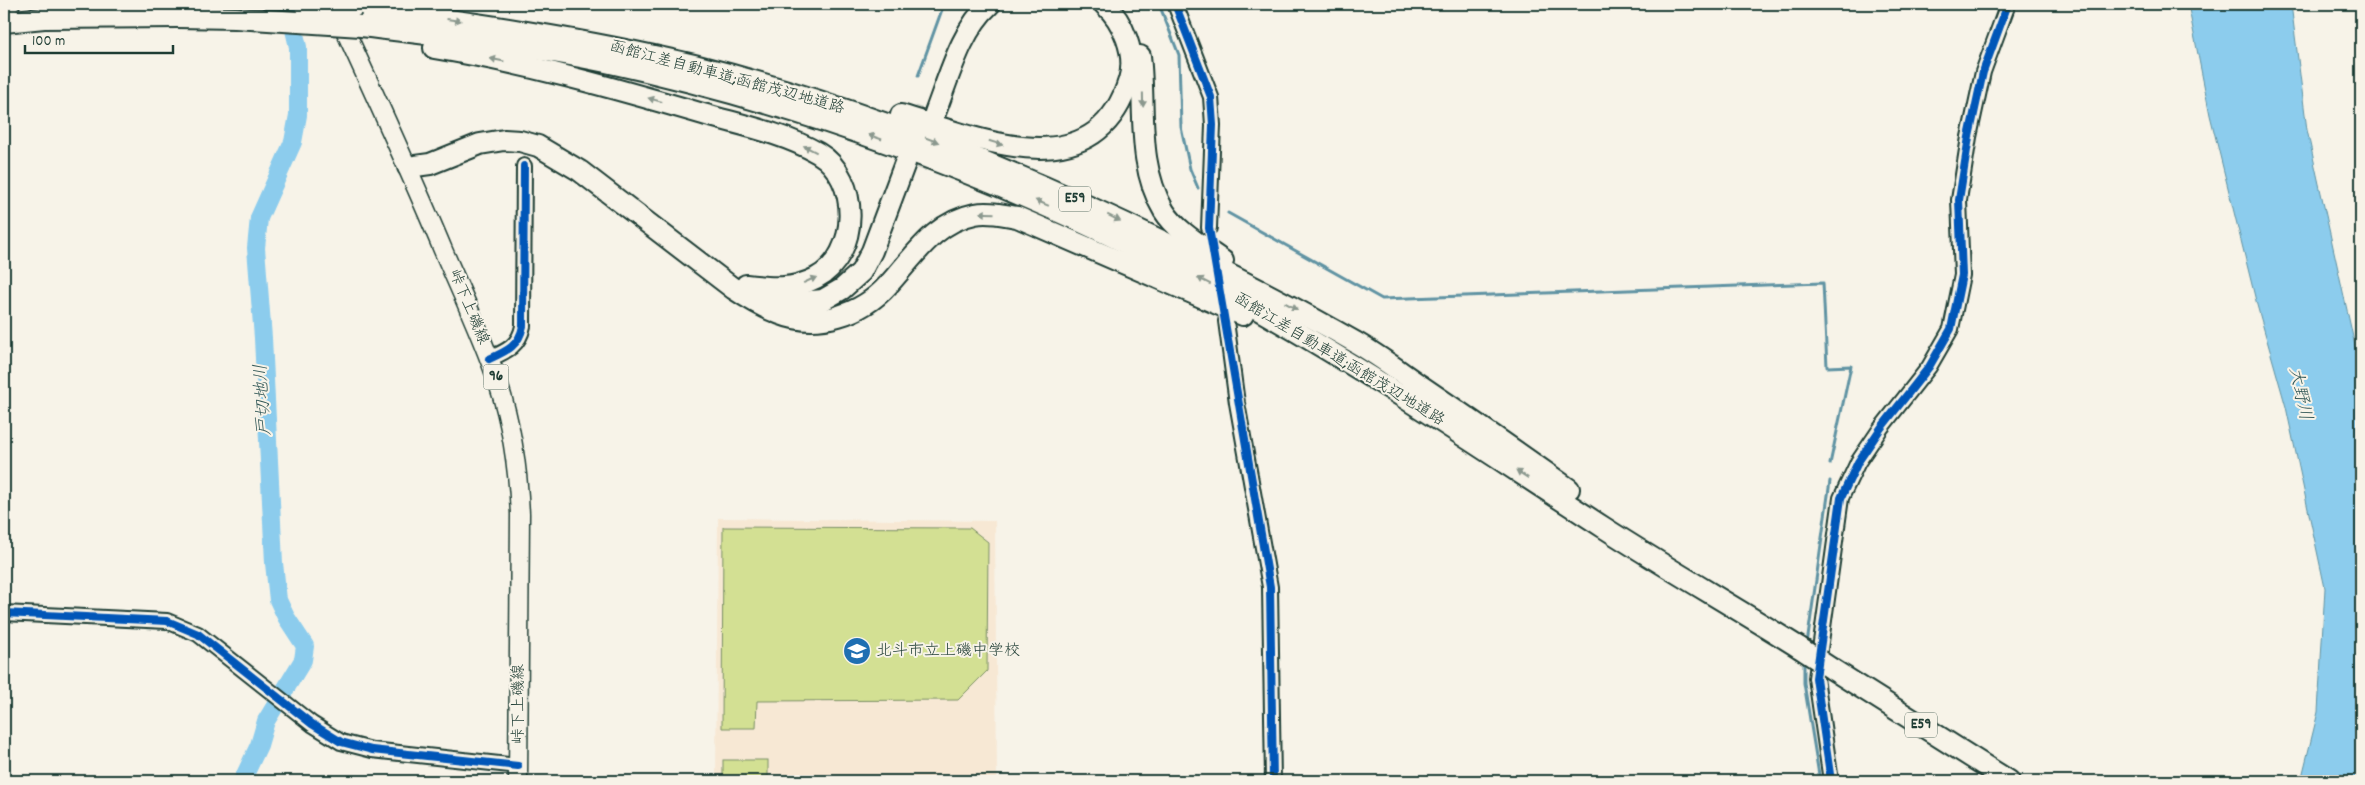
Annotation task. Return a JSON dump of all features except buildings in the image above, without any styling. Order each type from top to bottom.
[{"type":"highway","points":[[4,4],[9,4]]},
{"type":"highway","name":"函館江差自動車道;函館茂辺地道路","points":[[304,4],[353,7],[502,26],[605,45],[695,66],[841,108],[960,151],[1072,197],[1260,289],[1358,343],[1494,435],[1712,593]]},
{"type":"highway","points":[[976,4],[963,22],[948,51],[930,111],[969,32],[982,11],[990,4]]},
{"type":"highway","points":[[695,66],[858,103],[1005,146],[1055,148],[1075,143],[1094,133],[1110,119],[1122,100],[1130,76],[1129,45],[1122,28],[1104,4]]},
{"type":"highway","points":[[1119,4],[1130,20],[1138,43],[1147,165],[1165,212],[1185,233],[1260,289]]},
{"type":"highway","points":[[4,22],[44,18],[236,18],[363,31],[543,70],[633,94],[793,141],[820,154],[835,169],[845,188],[849,204],[849,223],[841,253],[831,266],[817,278],[799,285],[777,289],[746,285]]},
{"type":"highway","name":"函館江差自動車道;函館茂辺地道路","points":[[363,31],[501,43],[602,61],[691,82],[774,105],[901,146],[1064,212],[1250,305],[1399,393],[1607,530],[1712,593],[2009,781]]},
{"type":"highway","points":[[408,167],[426,154],[466,138],[492,131],[518,130],[534,134],[552,141],[582,160],[746,285],[768,297],[792,303],[823,300],[842,289],[861,272],[911,165],[881,260],[866,285],[840,304],[817,313],[782,315]]},
{"type":"highway","points":[[408,167],[430,164],[480,144],[504,140],[520,141],[538,146],[580,171],[756,304],[782,315],[811,320],[851,312],[887,287],[921,246],[949,223],[977,213],[994,213],[1017,217],[1244,315],[1399,393]]},
{"type":"main road","name":"峠下上磯線","points":[[333,4],[408,167],[499,385],[518,472],[520,514],[518,774]]},
{"type":"street","points":[[1175,4],[1211,97],[1214,125],[1209,228]]},
{"type":"street","points":[[1831,781],[1816,678],[1841,498],[1849,477],[1863,455],[1881,428],[1929,367],[1951,329],[1962,275],[1959,200],[1969,137],[1986,64],[2008,4]]},
{"type":"street","points":[[489,359],[510,350],[518,341],[523,326],[524,166]]},
{"type":"street","points":[[1226,321],[1237,403],[1270,587],[1273,781]]},
{"type":"street","points":[[4,612],[167,621],[188,628],[324,733],[341,742],[361,748],[518,774]]},
{"type":"shaded area","name":"北斗市立上磯中学校","points":[[718,518],[995,521],[997,781],[716,781]]},
{"type":"green space","name":"北斗市立上磯中学校","points":[[723,527],[970,528],[988,542],[987,671],[958,700],[757,701],[756,728],[722,728]]},
{"type":"green space","points":[[723,760],[768,760],[768,781],[723,781]]},
{"type":"water","name":"大野川","points":[[2188,4],[2291,4],[2307,130],[2361,373],[2361,781],[2301,781],[2318,712],[2325,588],[2286,407],[2257,305],[2210,115]]},
{"type":"waterway","name":"戸切地川","points":[[242,781],[259,745],[266,721],[303,660],[305,646],[286,617],[278,600],[274,563],[263,338],[256,248],[259,218],[293,142],[298,115],[298,47],[288,4]]},
{"type":"waterway","points":[[918,76],[944,4]]},
{"type":"waterway","points":[[1159,4],[1179,55],[1181,127],[1190,169],[1198,188]]},
{"type":"waterway","points":[[1228,213],[1382,299],[1823,283],[1827,367],[1851,366],[1830,464]]},
{"type":"waterway","points":[[1807,644],[1830,481]]},
{"type":"waterway","points":[[1804,660],[1804,683],[1820,781]]},
{"type":"tunnel","points":[[914,138],[925,109]]},
{"type":"tunnel","points":[[916,168],[926,138]]},
{"type":"cycle path","points":[[1175,4],[1211,97],[1213,125],[1209,228],[1270,587],[1273,781]]},
{"type":"cycle path","points":[[1831,781],[1816,678],[1841,498],[1858,462],[1881,428],[1929,367],[1951,329],[1962,275],[1959,200],[1969,137],[1983,72],[2008,4]]},
{"type":"cycle path","points":[[489,359],[511,347],[519,338],[523,326],[524,166]]},
{"type":"cycle path","points":[[4,613],[167,621],[198,634],[312,724],[341,742],[372,750],[518,766]]},
{"type":"place","name":"北斗市立上磯中学校","points":[[857,651]]}]
